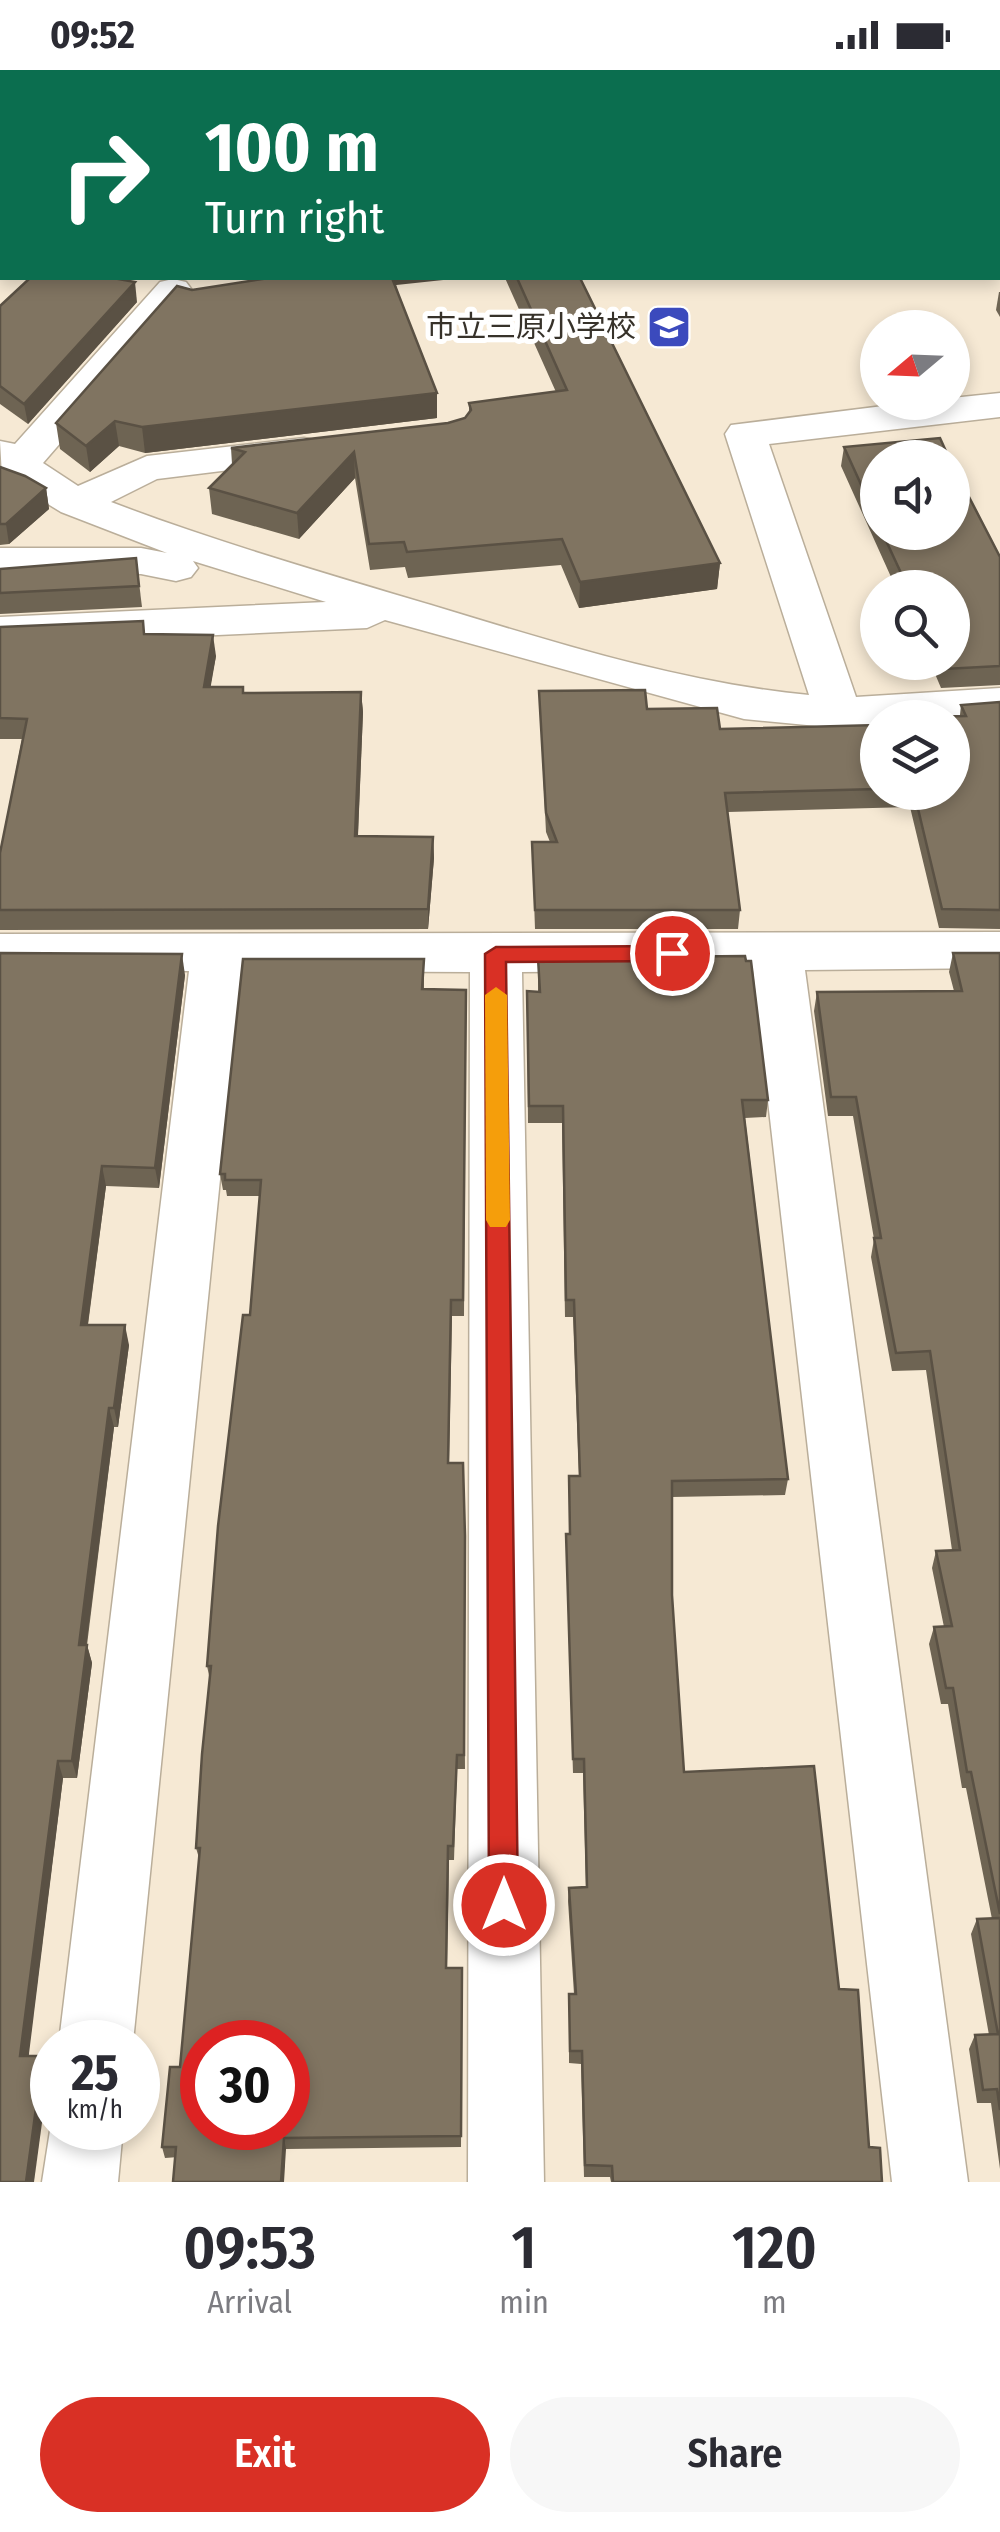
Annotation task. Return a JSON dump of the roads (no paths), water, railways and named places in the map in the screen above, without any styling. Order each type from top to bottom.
[{"type":"street","points":[[179,285],[9,460],[76,503],[176,542],[487,637],[744,704],[838,713],[1000,703]]},
{"type":"street","points":[[838,713],[744,434],[1000,406]]},
{"type":"street","points":[[76,503],[147,468],[335,446]]},
{"type":"street","points":[[0,561],[141,560],[242,582],[288,576]]},
{"type":"street","points":[[0,632],[374,614],[380,604]]},
{"type":"street","points":[[0,952],[1000,950]]},
{"type":"street","points":[[778,952],[930,2182]]},
{"type":"street","points":[[98,2020],[217,954]]},
{"type":"street","points":[[496,954],[506,2182]]},
{"type":"street","points":[[80,2182],[84,2150]]},
{"type":"place","name":"市立三原小学校","points":[[669,327]]}]
